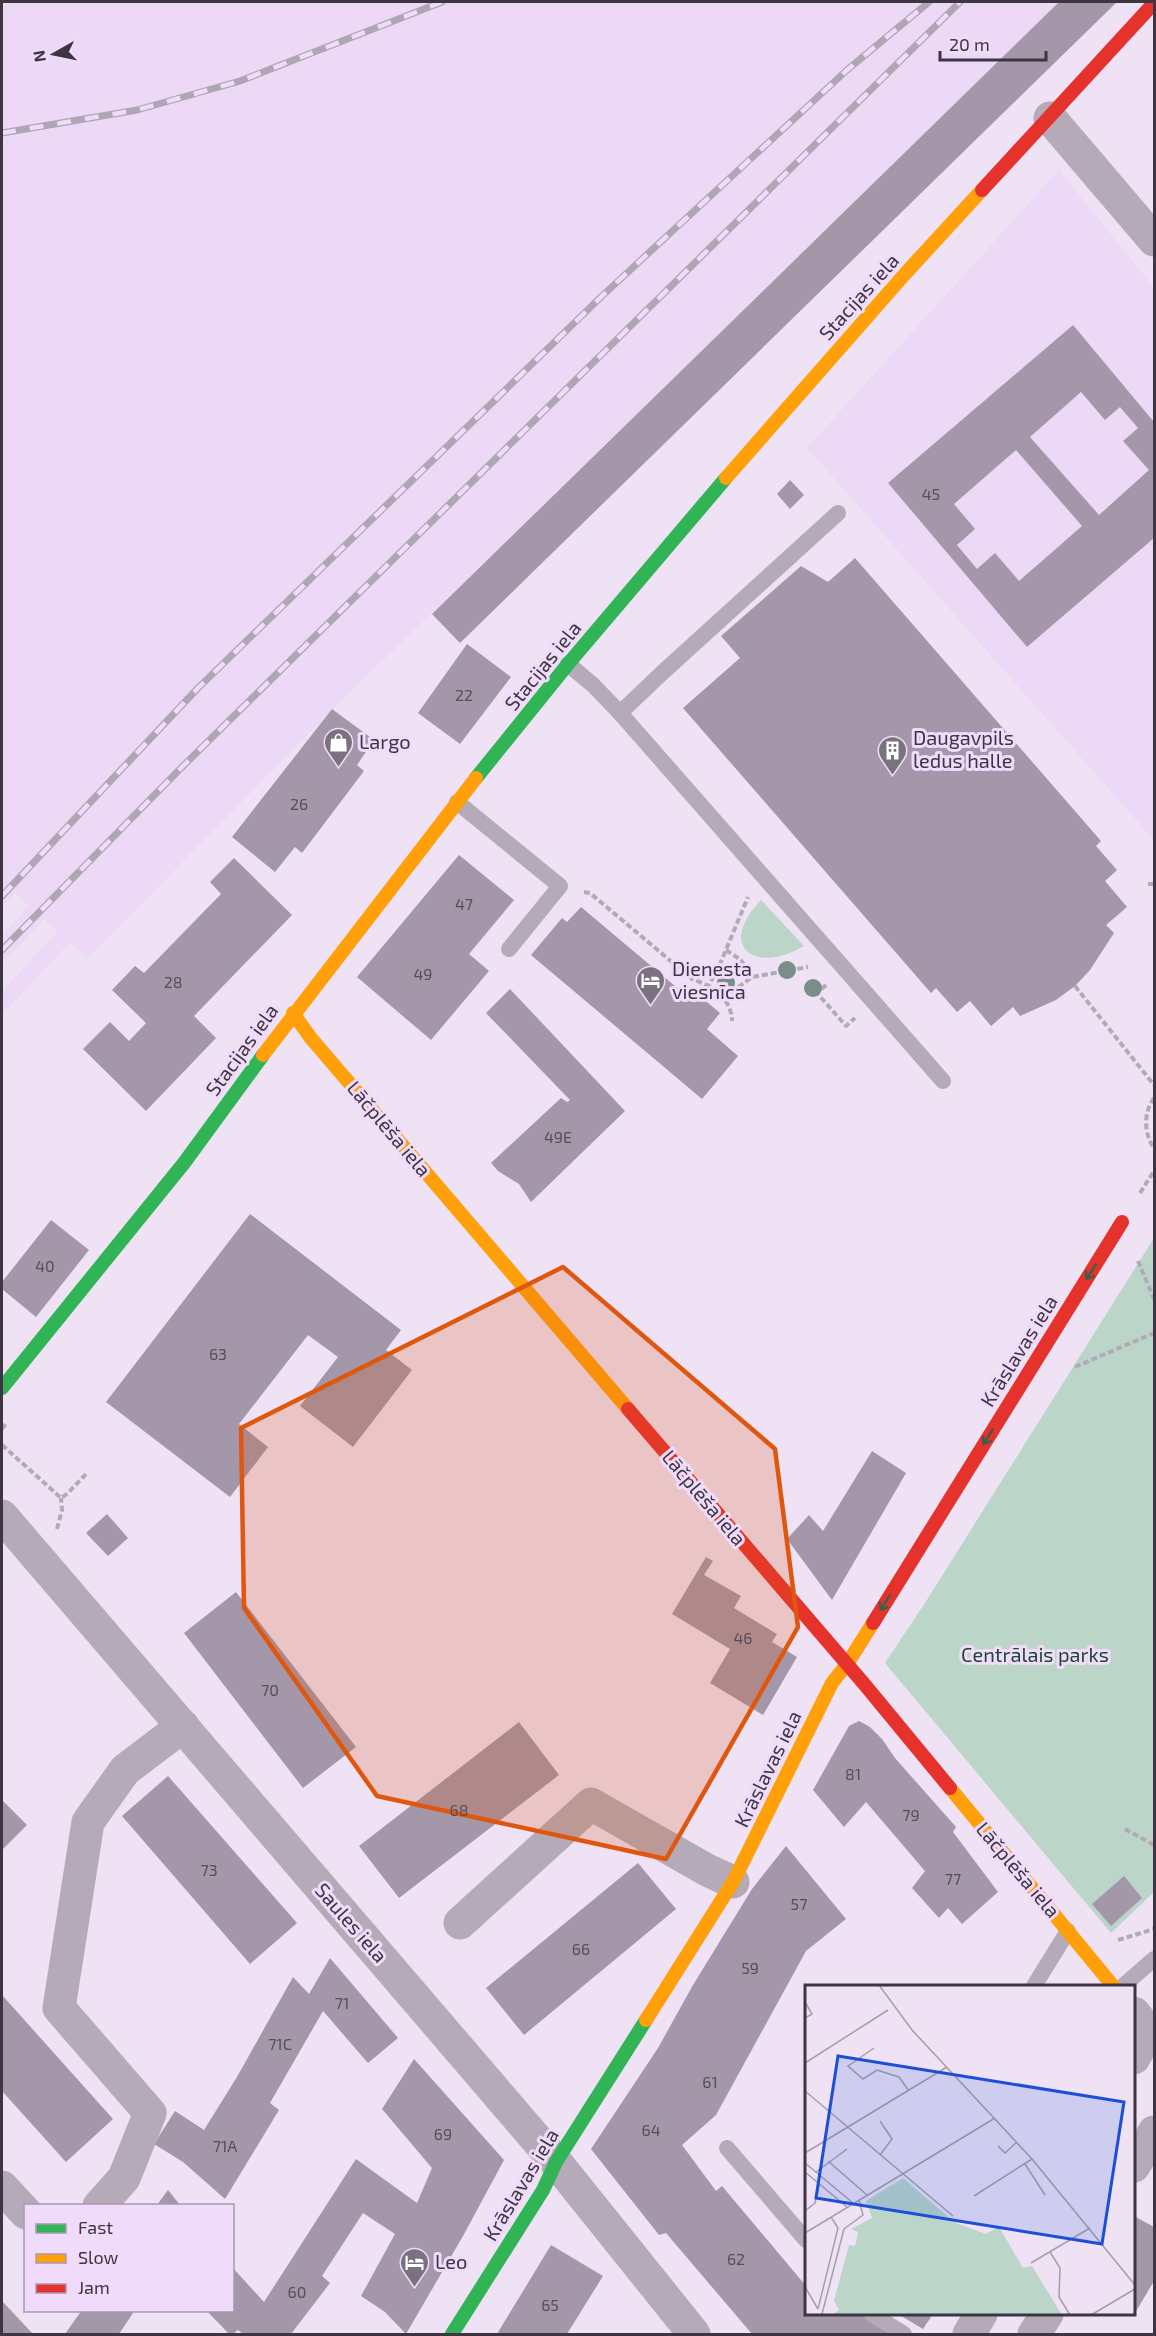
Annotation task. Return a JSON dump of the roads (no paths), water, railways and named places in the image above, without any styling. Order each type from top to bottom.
[{"type":"street","name":"Stacijas iela","points":[[2,1388],[184,1163],[293,1013],[568,664],[764,434],[904,275],[1155,3]]},
{"type":"street","points":[[1050,118],[1155,240]]},
{"type":"street","name":"Lāčplēša iela","points":[[293,1013],[310,1037],[847,1664],[1112,1985]]},
{"type":"street","name":"Krāslavas iela","points":[[452,2334],[543,2190],[556,2162],[733,1882],[832,1683],[847,1664],[1122,1222]]},
{"type":"street","name":"Saules iela","points":[[2,1516],[556,2162],[694,2334]]},
{"type":"street","points":[[100,2204],[123,2178],[150,2113],[60,2008],[88,1822],[125,1770],[183,1726]]},
{"type":"street","points":[[460,1923],[591,1804],[707,1870],[733,1882]]},
{"type":"street","points":[[1135,2162],[1155,2132]]},
{"type":"street","points":[[2,2187],[24,2211]]},
{"type":"street","points":[[969,2334],[980,2315]]},
{"type":"lane","points":[[620,713],[838,513]]},
{"type":"lane","points":[[568,664],[593,685],[620,713],[943,1081]]},
{"type":"lane","points":[[457,802],[560,886],[509,949]]},
{"type":"lane","points":[[1035,1985],[1068,1931]]},
{"type":"lane","points":[[1124,1985],[1155,1959]]},
{"type":"lane","points":[[727,2148],[805,2238]]},
{"type":"lane","points":[[875,2315],[904,2334]]},
{"type":"railway","points":[[2,133],[137,110],[240,81],[442,2]]},
{"type":"railway","points":[[2,896],[198,688],[602,296],[847,70],[929,2]]},
{"type":"railway","points":[[2,950],[181,768],[960,2]]},
{"type":"place","name":"Largo","points":[[338,768]]},
{"type":"place","name":"Daugavpils ledus halle","points":[[892,776]]},
{"type":"place","name":"Dienesta viesnīca","points":[[651,1006]]},
{"type":"place","name":"Leo","points":[[414,2288]]},
{"type":"park label","name":"Centrālais parks","points":[[1035,1655]]}]
